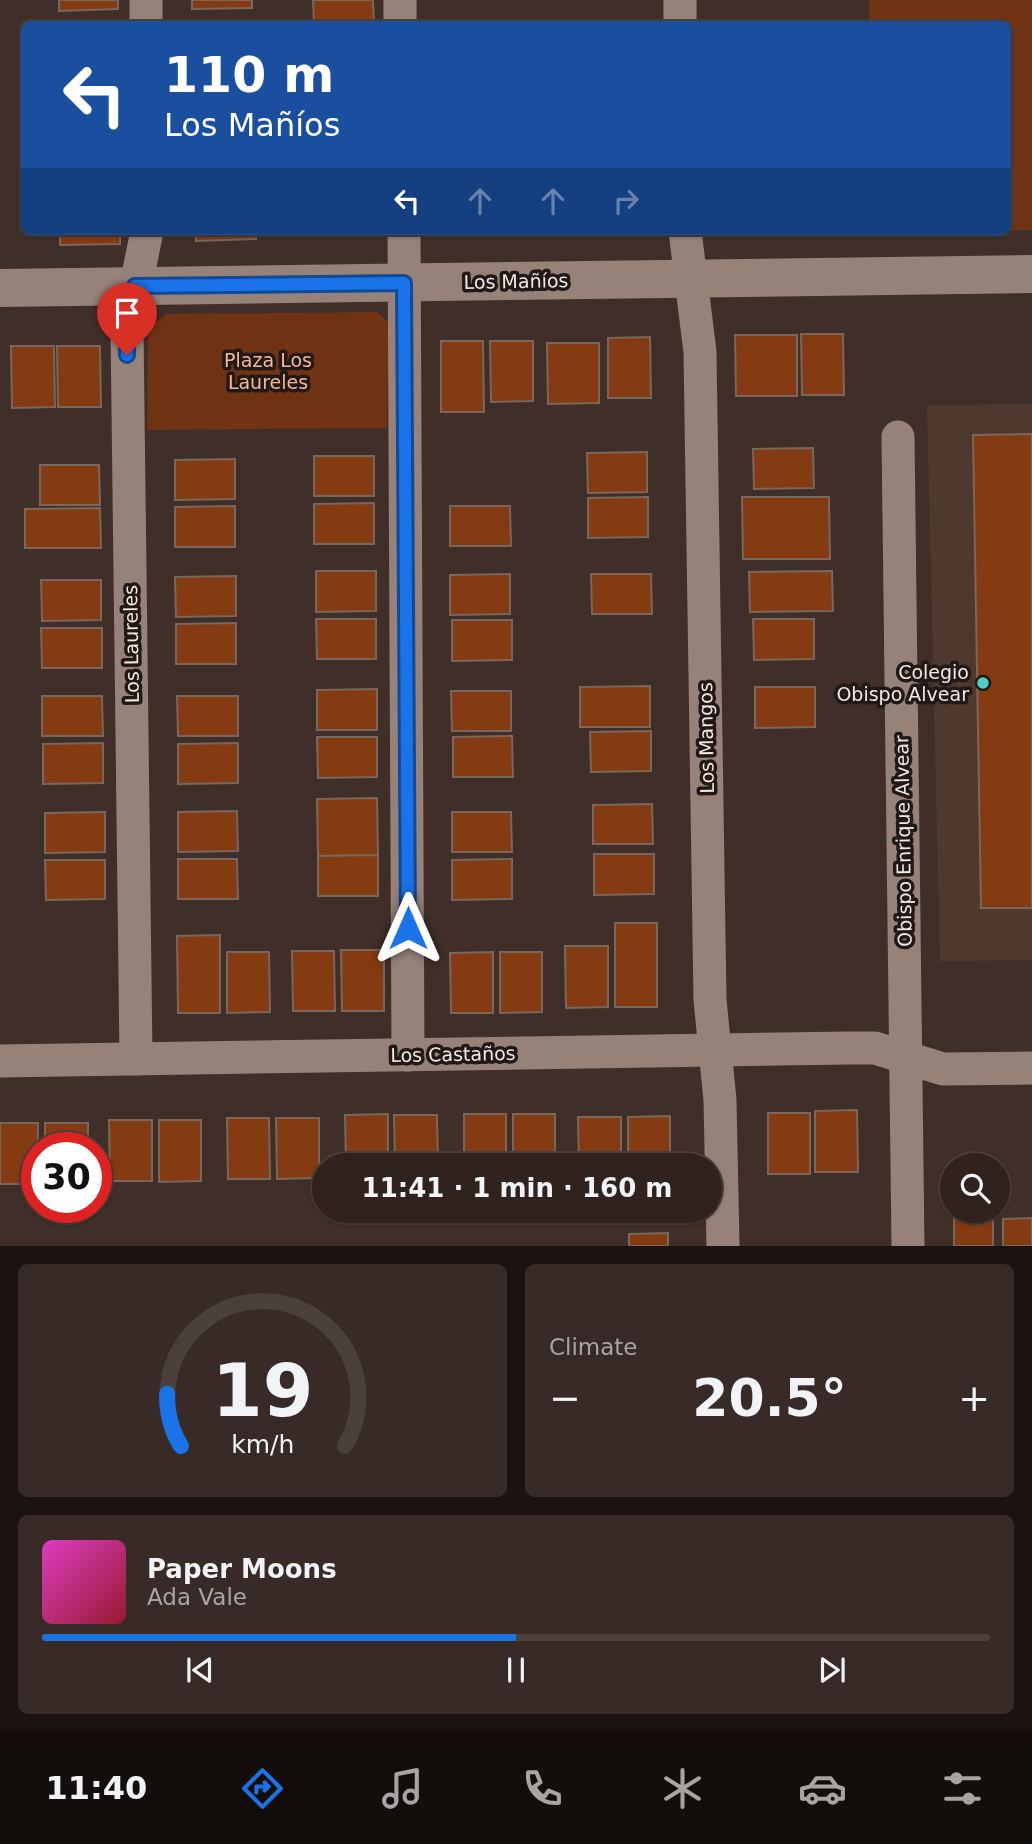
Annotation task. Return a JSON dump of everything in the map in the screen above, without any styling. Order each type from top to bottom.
[{"type":"street","points":[[146,0],[146,21]]},
{"type":"street","points":[[400,0],[400,21]]},
{"type":"street","points":[[680,0],[680,21]]},
{"type":"street","name":"Los Laureles","points":[[136,1059],[127,329],[145,235]]},
{"type":"street","points":[[404,235],[408,1055]]},
{"type":"street","name":"Los Mangos","points":[[686,235],[700,352],[710,1000],[720,1100],[723,1245]]},
{"type":"street","name":"Los Mañíos","points":[[0,288],[1032,274]]},
{"type":"street","name":"Obispo Enrique Alvear","points":[[898,437],[908,1245]]},
{"type":"street","name":"Los Castaños","points":[[0,1061],[875,1048],[943,1069],[1032,1068]]},
{"type":"shaded area","name":"Colegio Obispo Alvear","points":[[1032,404],[1032,960],[940,961],[927,405]]},
{"type":"green space","points":[[869,0],[1032,0],[1032,230],[1011,231],[1011,21],[869,21]]},
{"type":"green space","name":"Plaza Los Laureles","points":[[377,312],[389,323],[387,428],[147,430],[148,328],[167,314]]},
{"type":"building","points":[[59,0],[118,0],[118,9],[59,11]]},
{"type":"building","points":[[192,0],[252,0],[252,8],[192,9]]},
{"type":"building","points":[[313,0],[373,0],[374,21],[314,21]]},
{"type":"building","points":[[60,235],[120,235],[120,244],[60,245]]},
{"type":"building","points":[[196,235],[256,235],[256,239],[196,241]]},
{"type":"building","points":[[801,334],[843,334],[844,395],[802,395]]},
{"type":"building","points":[[735,335],[797,335],[797,396],[736,396]]},
{"type":"building","points":[[650,337],[651,398],[608,398],[608,338]]},
{"type":"building","points":[[441,341],[483,341],[484,412],[441,412]]},
{"type":"building","points":[[490,341],[533,341],[533,401],[491,402]]},
{"type":"building","points":[[547,343],[599,343],[599,403],[548,404]]},
{"type":"building","points":[[11,346],[54,346],[55,407],[12,408]]},
{"type":"building","points":[[57,346],[100,346],[101,407],[58,407]]},
{"type":"building","name":"Colegio Obispo Alvear","points":[[1032,434],[1032,908],[981,908],[973,435]]},
{"type":"building","points":[[813,448],[814,488],[754,489],[753,449]]},
{"type":"building","points":[[647,452],[647,492],[588,493],[587,453]]},
{"type":"building","points":[[314,456],[374,456],[374,496],[314,496]]},
{"type":"building","points":[[235,459],[235,499],[175,500],[175,460]]},
{"type":"building","points":[[40,465],[99,465],[100,505],[40,505]]},
{"type":"building","points":[[648,497],[648,537],[588,538],[588,498]]},
{"type":"building","points":[[742,497],[829,497],[830,559],[743,559]]},
{"type":"building","points":[[374,503],[374,544],[314,544],[314,504]]},
{"type":"building","points":[[235,506],[235,547],[175,547],[175,507]]},
{"type":"building","points":[[450,506],[510,506],[511,546],[450,546]]},
{"type":"building","points":[[100,508],[101,548],[25,548],[25,509]]},
{"type":"building","points":[[316,571],[376,571],[376,611],[316,612]]},
{"type":"building","points":[[832,571],[833,611],[750,612],[749,572]]},
{"type":"building","points":[[510,574],[510,614],[450,615],[450,575]]},
{"type":"building","points":[[591,574],[651,574],[652,614],[592,614]]},
{"type":"building","points":[[236,576],[236,616],[176,617],[175,577]]},
{"type":"building","points":[[41,580],[101,580],[101,620],[42,621]]},
{"type":"building","points":[[316,619],[376,619],[376,659],[317,659]]},
{"type":"building","points":[[753,619],[814,619],[814,659],[754,660]]},
{"type":"building","points":[[452,620],[512,620],[512,660],[452,661]]},
{"type":"building","points":[[236,623],[236,664],[176,664],[176,624]]},
{"type":"building","points":[[41,628],[102,628],[102,668],[42,668]]},
{"type":"building","points":[[650,686],[650,727],[580,727],[580,687]]},
{"type":"building","points":[[755,687],[815,687],[815,727],[755,728]]},
{"type":"building","points":[[377,689],[377,730],[317,730],[317,690]]},
{"type":"building","points":[[451,691],[511,691],[511,731],[452,731]]},
{"type":"building","points":[[42,696],[102,696],[103,736],[42,736]]},
{"type":"building","points":[[177,696],[238,696],[238,736],[178,736]]},
{"type":"building","points":[[651,731],[651,771],[591,772],[590,732]]},
{"type":"building","points":[[512,736],[513,777],[453,777],[453,737]]},
{"type":"building","points":[[317,737],[377,737],[377,777],[318,778]]},
{"type":"building","points":[[103,743],[103,783],[43,784],[43,744]]},
{"type":"building","points":[[238,743],[238,783],[178,784],[178,744]]},
{"type":"building","points":[[377,798],[378,855],[318,856],[317,799]]},
{"type":"building","points":[[652,804],[653,844],[593,844],[593,805]]},
{"type":"building","points":[[237,811],[238,851],[178,852],[178,812]]},
{"type":"building","points":[[105,812],[105,852],[45,853],[45,813]]},
{"type":"building","points":[[452,812],[511,812],[512,852],[452,852]]},
{"type":"building","points":[[594,854],[654,854],[654,894],[594,895]]},
{"type":"building","points":[[378,855],[378,896],[318,896],[318,856]]},
{"type":"building","points":[[178,859],[237,859],[238,899],[178,899]]},
{"type":"building","points":[[512,859],[512,899],[452,900],[452,860]]},
{"type":"building","points":[[45,860],[105,860],[105,899],[46,900]]},
{"type":"building","points":[[615,923],[657,923],[657,1007],[615,1007]]},
{"type":"building","points":[[220,935],[220,1013],[178,1013],[177,936]]},
{"type":"building","points":[[565,946],[608,946],[608,1007],[566,1008]]},
{"type":"building","points":[[341,950],[384,950],[384,1011],[342,1011]]},
{"type":"building","points":[[292,951],[334,951],[335,1011],[293,1011]]},
{"type":"building","points":[[227,952],[269,952],[270,1012],[227,1013]]},
{"type":"building","points":[[493,952],[493,1013],[451,1013],[450,953]]},
{"type":"building","points":[[500,952],[542,952],[542,1012],[500,1013]]},
{"type":"building","points":[[857,1110],[858,1172],[815,1172],[815,1111]]},
{"type":"building","points":[[768,1113],[810,1113],[810,1174],[768,1174]]},
{"type":"building","points":[[388,1114],[388,1153],[346,1153],[345,1115]]},
{"type":"building","points":[[464,1114],[506,1114],[506,1153],[464,1153]]},
{"type":"building","points":[[513,1114],[555,1114],[555,1153],[513,1153]]},
{"type":"building","points":[[394,1115],[437,1115],[438,1153],[395,1153]]},
{"type":"building","points":[[670,1116],[670,1153],[628,1153],[628,1117]]},
{"type":"building","points":[[578,1117],[621,1117],[621,1153],[579,1153]]},
{"type":"building","points":[[227,1118],[269,1118],[270,1179],[228,1179]]},
{"type":"building","points":[[276,1118],[319,1118],[319,1153],[312,1153],[312,1178],[277,1179]]},
{"type":"building","points":[[109,1120],[152,1120],[152,1181],[112,1181],[112,1132],[109,1132]]},
{"type":"building","points":[[159,1120],[201,1120],[201,1181],[159,1182]]},
{"type":"building","points":[[0,1123],[38,1123],[38,1132],[21,1132],[21,1184],[0,1184]]},
{"type":"building","points":[[45,1123],[88,1123],[88,1132],[45,1132]]},
{"type":"building","points":[[1032,1218],[1032,1246],[1003,1246],[1003,1223],[1010,1223],[1010,1219]]},
{"type":"building","points":[[954,1223],[993,1223],[993,1246],[954,1246]]},
{"type":"building","points":[[668,1233],[668,1246],[629,1246],[629,1234]]},
{"type":"place","name":"Colegio Obispo Alvear","points":[[983,683]]},
{"type":"route","points":[[127,355],[127,329],[135,286],[404,283],[408,928]]}]
